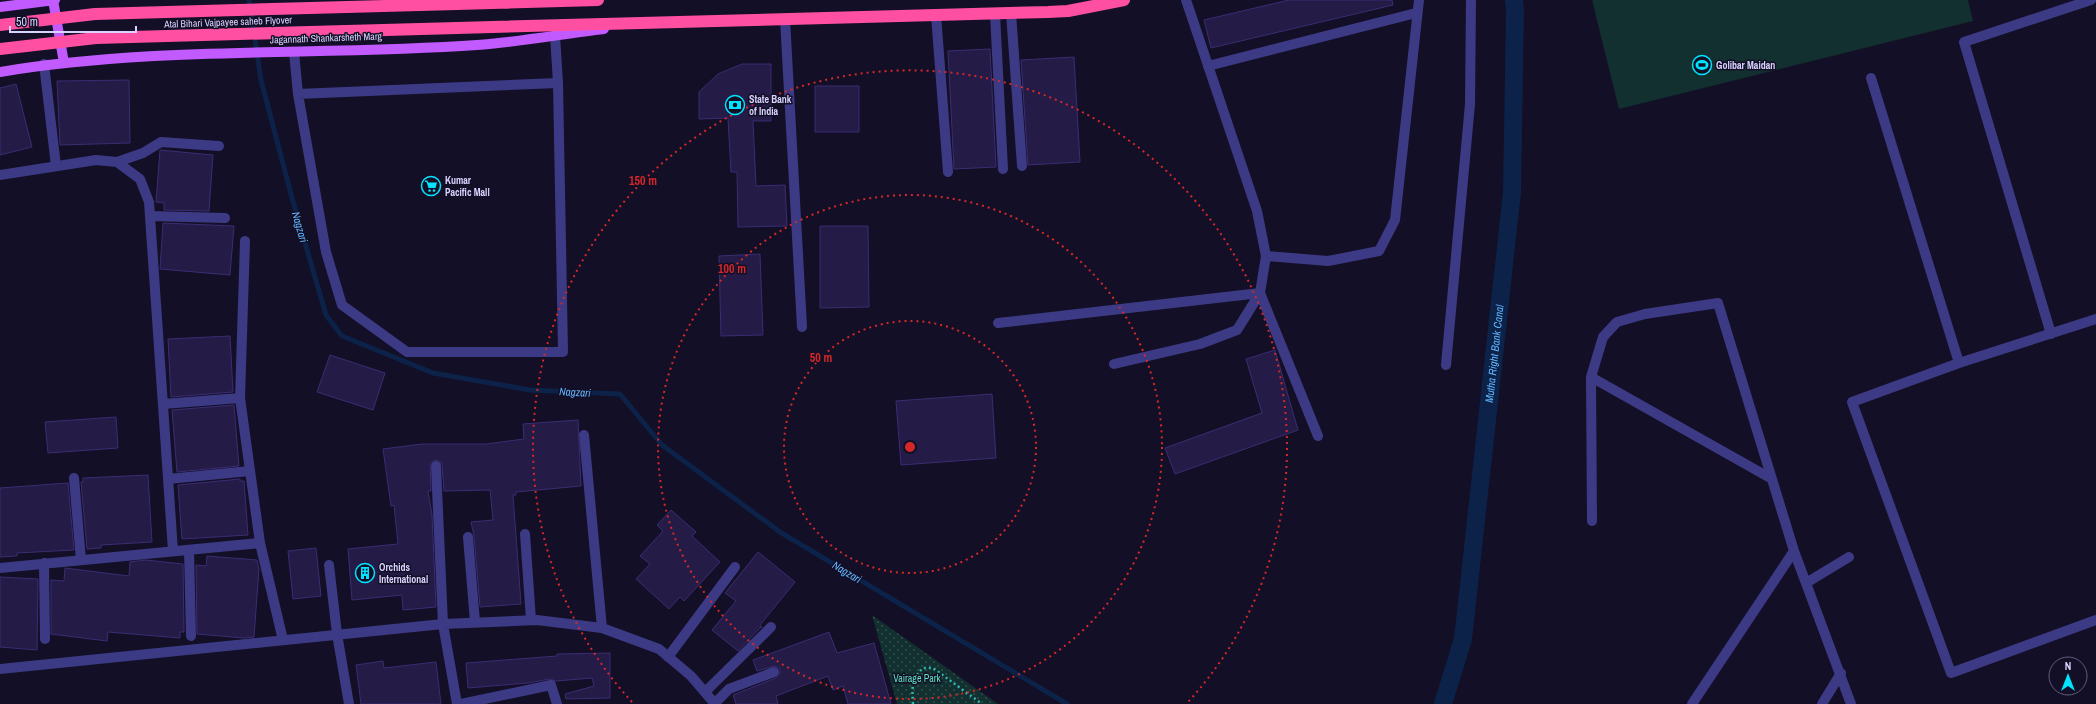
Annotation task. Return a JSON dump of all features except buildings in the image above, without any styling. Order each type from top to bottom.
[{"type":"highway","name":"Atal Bihari Vajpayee saheb Flyover","points":[[0,25],[95,14],[598,0]]},
{"type":"highway","name":"Jagannath Shankarsheth Marg","points":[[457,28],[995,14],[1124,0]]},
{"type":"highway","name":"Atal Bihari Vajpayee saheb Flyover","points":[[0,49],[96,38],[457,28]]},
{"type":"main road","points":[[0,7],[54,0],[64,63]]},
{"type":"main road","name":"Jagannath Shankarsheth Marg","points":[[0,72],[44,64],[124,58],[478,45],[653,22]]},
{"type":"street","points":[[1114,364],[1200,344],[1237,330],[1260,293],[1266,256],[1257,211],[1186,0]]},
{"type":"street","points":[[1266,256],[1328,261],[1378,251],[1395,220],[1416,13],[1419,0]]},
{"type":"street","points":[[1446,365],[1470,104],[1471,0]]},
{"type":"street","points":[[2051,334],[1964,42],[2091,0]]},
{"type":"street","points":[[1010,13],[1022,166]]},
{"type":"street","points":[[1208,66],[1416,13]]},
{"type":"street","points":[[995,14],[1003,169]]},
{"type":"street","points":[[936,15],[948,172]]},
{"type":"street","points":[[785,19],[802,327]]},
{"type":"street","points":[[294,52],[298,94],[326,252],[342,305],[407,352],[563,352],[558,83],[555,35]]},
{"type":"street","points":[[44,64],[56,166]]},
{"type":"street","points":[[1871,78],[1959,363]]},
{"type":"street","points":[[298,94],[558,83]]},
{"type":"street","points":[[0,175],[96,160],[118,162],[143,153],[160,142],[219,146]]},
{"type":"street","points":[[118,162],[140,179],[149,202],[173,551]]},
{"type":"street","points":[[150,216],[225,218]]},
{"type":"street","points":[[245,241],[240,398],[260,543],[283,640]]},
{"type":"street","points":[[998,323],[1260,293]]},
{"type":"street","points":[[1260,293],[1318,436]]},
{"type":"street","points":[[1592,521],[1591,377],[1603,337],[1617,322],[1645,314],[1718,303],[1794,551],[1841,673],[1851,704]]},
{"type":"street","points":[[2096,319],[1959,363],[1852,402],[1951,673],[2096,620]]},
{"type":"street","points":[[1591,377],[1772,479]]},
{"type":"street","points":[[163,404],[240,398]]},
{"type":"street","points":[[584,435],[602,628]]},
{"type":"street","points":[[436,466],[443,624],[457,704]]},
{"type":"street","points":[[168,479],[250,471]]},
{"type":"street","points":[[74,478],[80,560]]},
{"type":"street","points":[[524,534],[531,620]]},
{"type":"street","points":[[468,538],[475,622]]},
{"type":"street","points":[[0,568],[260,543]]},
{"type":"street","points":[[190,550],[190,636]]},
{"type":"street","points":[[1692,704],[1794,551]]},
{"type":"street","points":[[1806,583],[1849,557]]},
{"type":"street","points":[[44,563],[45,639]]},
{"type":"street","points":[[329,565],[337,634],[349,704]]},
{"type":"street","points":[[668,657],[735,567]]},
{"type":"street","points":[[0,669],[443,624],[531,620],[602,628],[659,649],[691,676],[714,704],[729,689],[774,672]]},
{"type":"street","points":[[705,692],[771,627]]},
{"type":"street","points":[[1822,704],[1841,673]]},
{"type":"street","points":[[462,704],[551,685],[557,704]]},
{"type":"path","points":[[913,704],[912,688],[915,675],[923,668],[934,668],[982,704]]},
{"type":"green space","name":"Golibar Maidan","points":[[1592,0],[1968,0],[1973,21],[1619,109]]},
{"type":"green space","name":"Vairage Park","points":[[872,615],[998,704],[897,704]]},
{"type":"waterway","name":"Nagzari","points":[[249,0],[261,80],[292,198],[326,315],[342,336],[433,373],[530,390],[620,394],[662,445],[780,532],[1067,704]]},
{"type":"waterway","name":"Mutha Right Bank Canal","points":[[1443,704],[1463,639],[1512,192],[1514,0]]},
{"type":"place","name":"Golibar Maidan","points":[[1702,65]]},
{"type":"place","name":"State Bank of India","points":[[735,105]]},
{"type":"place","name":"Kumar Pacific Mall","points":[[431,186]]},
{"type":"place","name":"Orchids International","points":[[365,573]]}]
